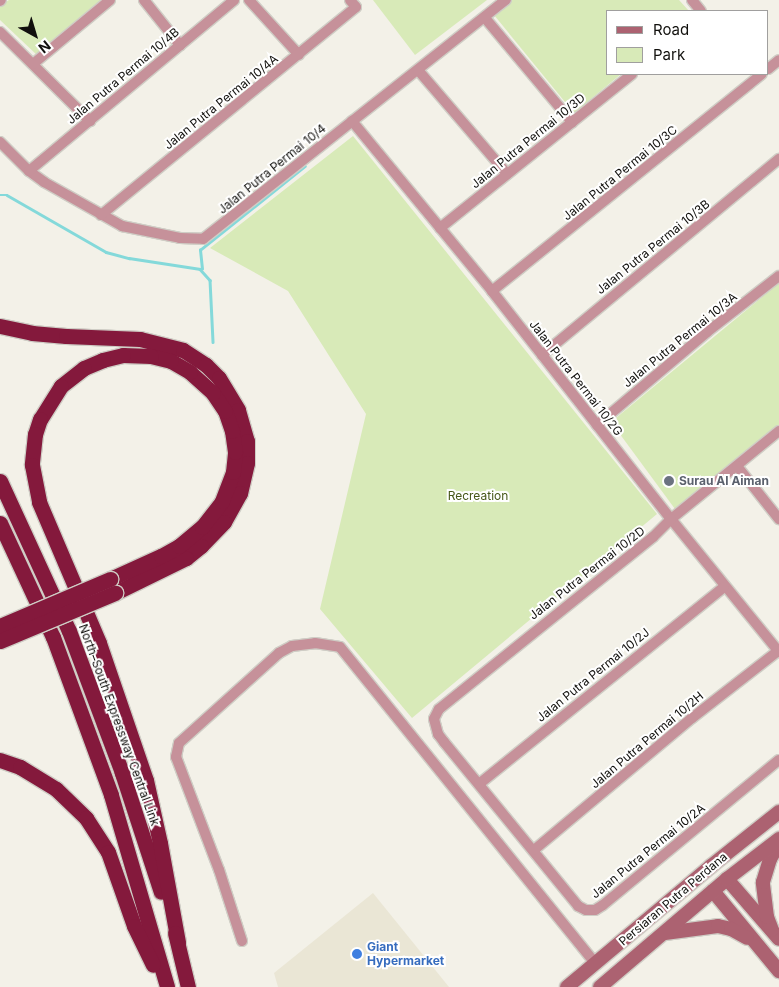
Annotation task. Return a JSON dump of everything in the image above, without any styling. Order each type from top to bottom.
[{"type":"highway","points":[[0,326],[32,333],[140,339],[183,350],[206,365],[219,378],[238,410],[247,441],[247,463],[240,494],[224,522],[201,546],[186,558],[0,626]]},
{"type":"highway","points":[[0,641],[112,586],[161,556],[202,527],[222,501],[233,472],[235,452],[232,432],[225,412],[213,393],[190,372],[171,361],[151,356],[123,355],[103,360],[84,368],[61,386],[40,419],[35,434],[32,465],[40,502],[96,636],[146,780],[160,842],[178,942]]},
{"type":"highway","name":"North–South Expressway Central Link","points":[[0,482],[69,631],[122,773],[178,942],[188,987]]},
{"type":"highway","points":[[0,523],[53,637],[110,795],[167,987]]},
{"type":"highway","points":[[0,760],[20,767],[56,789],[86,818],[108,852],[134,926],[163,987]]},
{"type":"main road","name":"Persiaran Putra Perdana","points":[[567,987],[662,906],[779,812]]},
{"type":"main road","points":[[662,906],[718,883],[725,864],[739,851],[746,838]]},
{"type":"main road","name":"Persiaran Putra Perdana","points":[[600,987],[718,883],[779,839]]},
{"type":"main road","points":[[775,935],[767,917],[763,882],[770,859],[779,843]]},
{"type":"main road","points":[[718,883],[775,935]]},
{"type":"main road","points":[[718,883],[756,944],[779,972]]},
{"type":"main road","points":[[663,933],[702,926],[718,926],[741,933],[756,944]]},
{"type":"street","points":[[33,64],[110,0]]},
{"type":"street","points":[[144,0],[180,45]]},
{"type":"street","name":"Jalan Putra Permai 10/4B","points":[[29,171],[234,0]]},
{"type":"street","points":[[248,0],[298,55]]},
{"type":"street","name":"Jalan Putra Permai 10/4","points":[[0,142],[29,171],[77,203],[122,226],[193,240],[203,239],[506,0]]},
{"type":"street","points":[[692,0],[700,10]]},
{"type":"street","name":"Jalan Putra Permai 10/4A","points":[[101,215],[298,55],[353,4]]},
{"type":"street","points":[[485,18],[572,122]]},
{"type":"street","points":[[0,32],[90,121]]},
{"type":"street","points":[[769,68],[779,60]]},
{"type":"street","points":[[418,70],[507,174]]},
{"type":"street","name":"Jalan Putra Permai 10/3D","points":[[440,228],[631,75]]},
{"type":"street","name":"Jalan Putra Permai 10/3C","points":[[492,291],[759,75]]},
{"type":"street","name":"Jalan Putra Permai 10/2G","points":[[352,121],[492,291],[724,587],[779,652]]},
{"type":"street","name":"Jalan Putra Permai 10/3B","points":[[542,354],[779,159]]},
{"type":"street","name":"Jalan Putra Permai 10/3A","points":[[597,425],[707,332],[779,276]]},
{"type":"street","name":"Jalan Putra Permai 10/2D","points":[[444,742],[434,726],[434,719],[439,709],[653,537],[671,519],[779,431]]},
{"type":"street","points":[[737,466],[779,519]]},
{"type":"street","name":"Jalan Putra Permai 10/2J","points":[[479,784],[724,587]]},
{"type":"street","points":[[242,941],[219,870],[176,757],[179,743],[279,653],[292,646],[315,643],[340,647],[596,964]]},
{"type":"street","name":"Jalan Putra Permai 10/2H","points":[[534,850],[692,718],[779,652]]},
{"type":"street","name":"Jalan Putra Permai 10/2A","points":[[444,742],[578,906],[586,910],[595,910],[779,760]]},
{"type":"shaded area","name":"Giant Hypermarket","points":[[373,893],[449,987],[278,987],[274,973]]},
{"type":"green space","points":[[9,0],[102,0],[38,56],[0,20],[0,6]]},
{"type":"green space","points":[[373,0],[487,0],[415,55]]},
{"type":"green space","points":[[512,0],[679,0],[688,10],[606,10],[606,75],[620,75],[574,113],[494,15]]},
{"type":"green space","name":"Recreation","points":[[353,136],[657,514],[412,718],[320,609],[366,414],[288,291],[210,248]]},
{"type":"green space","points":[[779,283],[779,425],[675,509],[611,422]]},
{"type":"waterway","points":[[202,269],[200,250],[305,166]]},
{"type":"waterway","points":[[0,195],[7,195],[106,252],[129,258],[200,269],[210,280],[213,342]]},
{"type":"place","name":"Surau Al Aiman","points":[[669,481]]},
{"type":"place","name":"Giant Hypermarket","points":[[357,954]]}]
